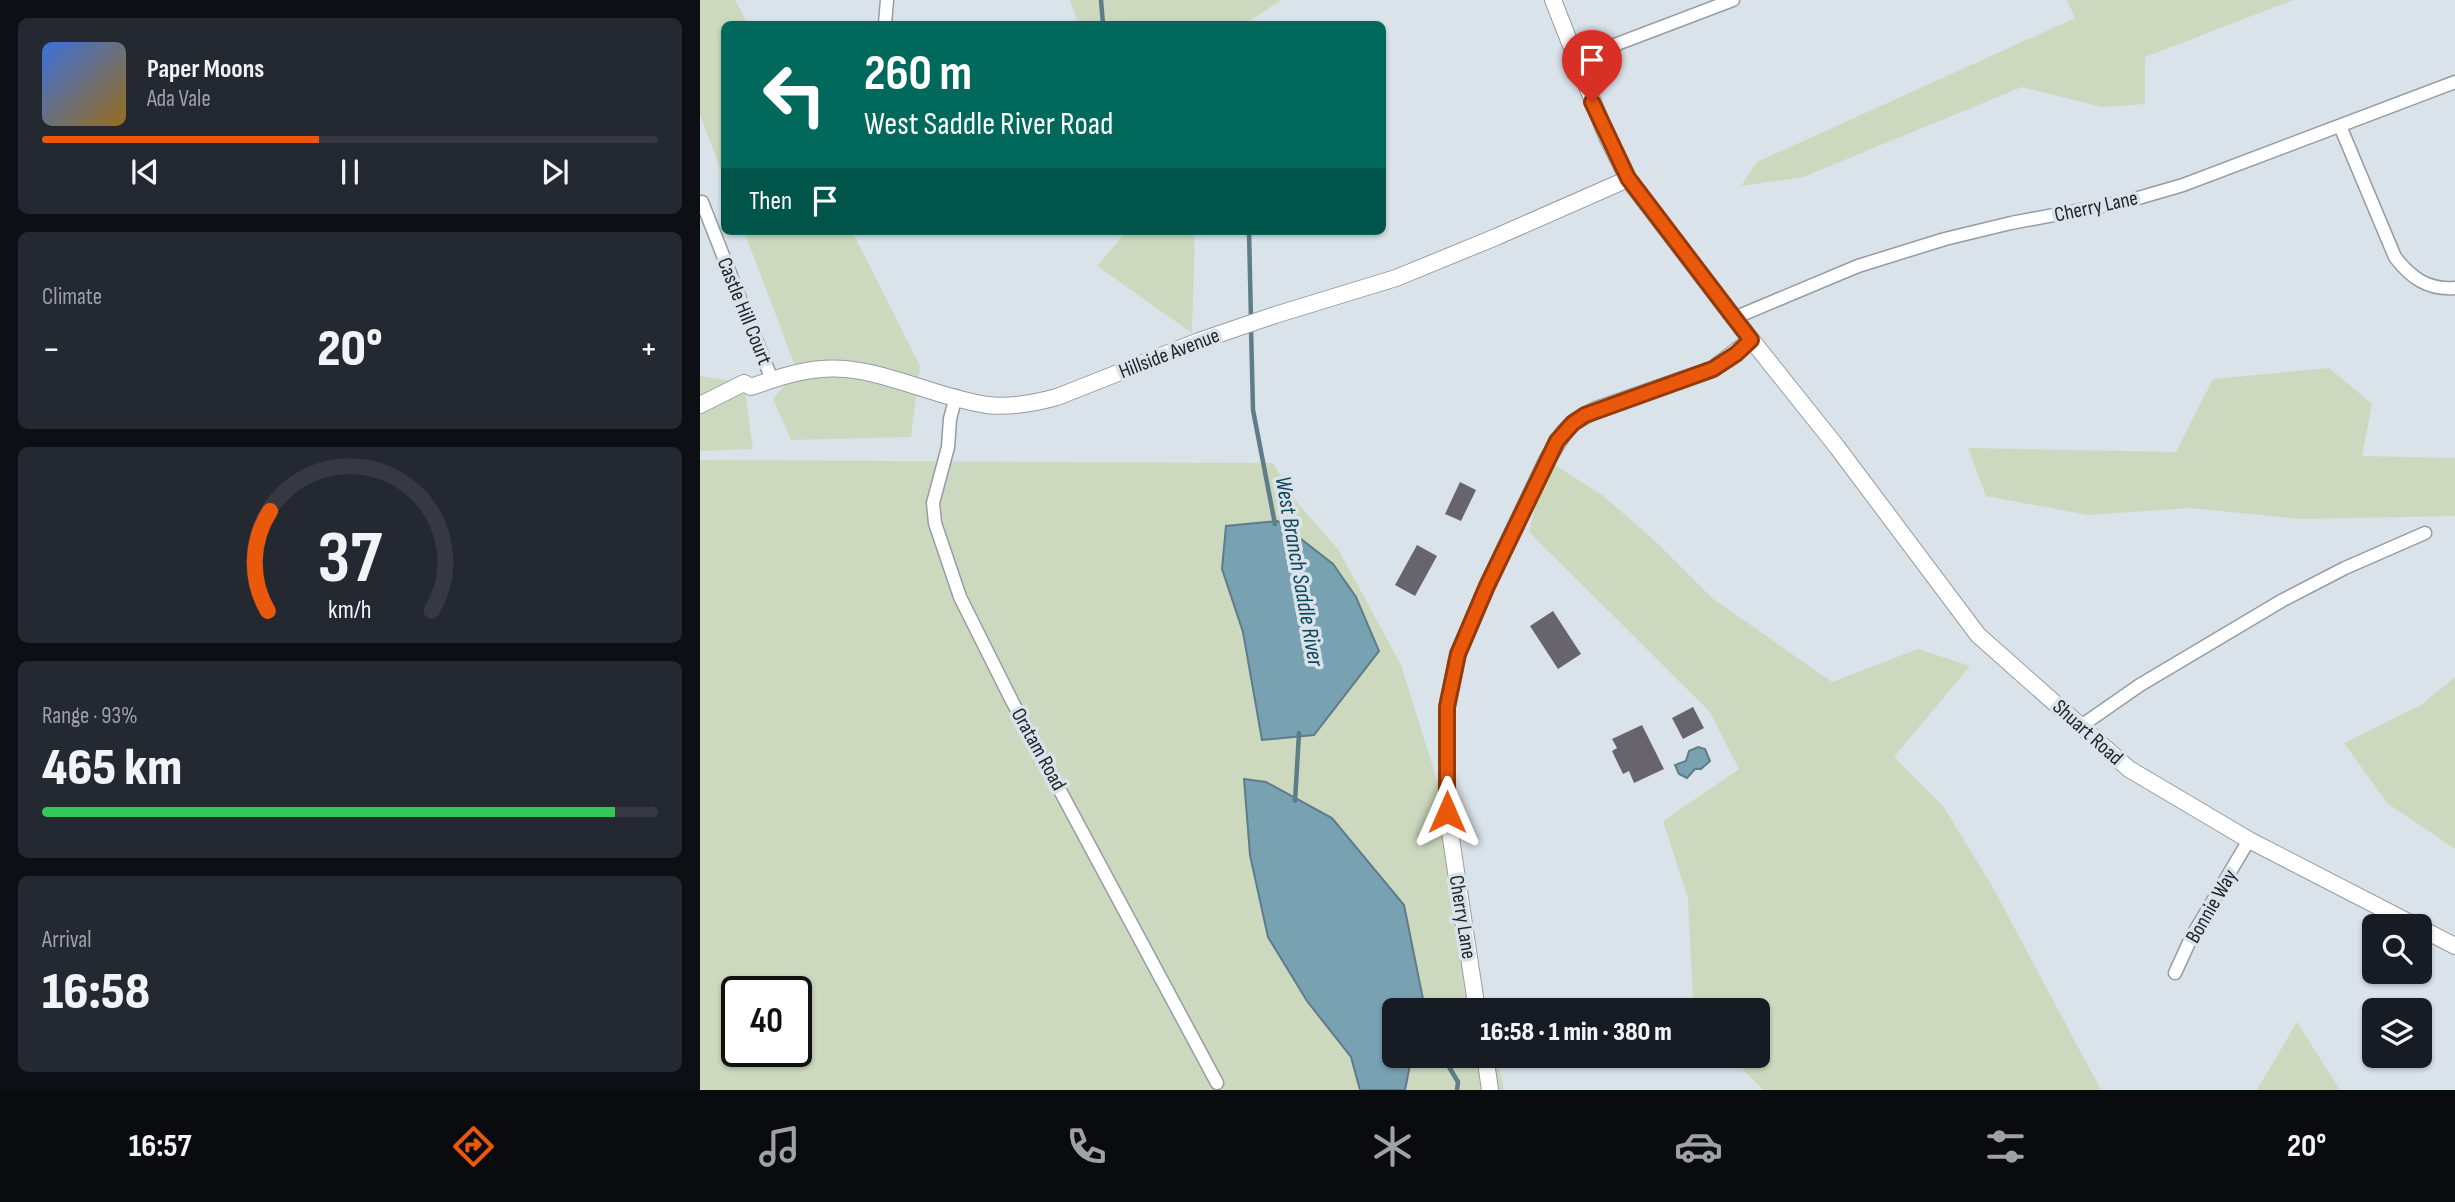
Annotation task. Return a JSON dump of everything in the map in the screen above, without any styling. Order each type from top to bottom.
[{"type":"street","points":[[885,21],[887,0]]},
{"type":"street","name":"Shuart Road","points":[[1553,0],[1607,137],[1628,178],[1751,340],[1837,447],[1978,635],[2129,769],[2249,840],[2393,914]]},
{"type":"street","points":[[1576,60],[1733,0]]},
{"type":"street","name":"Cherry Lane","points":[[1734,318],[1858,266],[1945,239],[2139,198],[2183,185],[2455,82]]},
{"type":"street","points":[[2340,126],[2395,257],[2416,279],[2442,289],[2455,288]]},
{"type":"street","name":"Hillside Avenue","points":[[700,405],[744,383],[751,387],[790,373],[818,369],[869,373],[987,405],[1034,403],[1057,397],[1240,327],[1396,278],[1628,178]]},
{"type":"street","name":"Castle Hill Court","points":[[702,202],[772,380]]},
{"type":"street","name":"Cherry Lane","points":[[1475,998],[1447,812],[1447,707],[1458,654],[1547,460],[1565,431],[1585,415],[1713,369],[1751,340]]},
{"type":"street","name":"Oratam Road","points":[[956,396],[950,419],[948,447],[933,503],[935,523],[960,597],[1012,701],[1217,1083]]},
{"type":"street","points":[[2081,726],[2140,685],[2283,600],[2425,533]]},
{"type":"street","name":"Bonnie Way","points":[[2175,973],[2192,936],[2249,840]]},
{"type":"street","name":"Shuart Road","points":[[2432,934],[2455,946]]},
{"type":"street","points":[[1487,1068],[1490,1090]]},
{"type":"green space","points":[[700,0],[735,0],[746,21],[721,21],[721,171],[700,114]]},
{"type":"green space","points":[[1070,0],[1281,0],[1250,21],[1077,21]]},
{"type":"green space","points":[[2067,0],[2293,0],[2145,57],[2145,104],[2102,107],[2022,87],[1803,177],[1741,186],[1757,162],[2075,18]]},
{"type":"green space","points":[[746,235],[854,235],[920,366],[911,437],[791,440],[773,399],[797,371]]},
{"type":"green space","points":[[1124,235],[1195,235],[1192,333],[1097,266]]},
{"type":"green space","points":[[2329,368],[2372,404],[2362,456],[2455,458],[2455,516],[2300,519],[2190,508],[2088,515],[1986,496],[1968,448],[2176,452],[2213,379]]},
{"type":"green space","points":[[700,376],[744,383],[753,449],[700,451]]},
{"type":"green space","points":[[700,460],[1273,463],[1296,501],[1338,549],[1401,665],[1447,812],[1485,998],[1382,998],[1382,1068],[1499,1068],[1504,1090],[700,1090]]},
{"type":"green space","points":[[1547,460],[1602,495],[1655,541],[1712,598],[1832,682],[1918,649],[1970,666],[1894,757],[1943,806],[1991,884],[2101,1090],[1763,1090],[1742,1068],[1770,1068],[1770,998],[1693,998],[1688,899],[1663,821],[1739,769],[1710,712],[1529,532]]},
{"type":"green space","points":[[2455,677],[2455,849],[2387,803],[2344,743],[2421,705]]},
{"type":"green space","points":[[2297,1022],[2340,1090],[2257,1090]]},
{"type":"water","points":[[1278,521],[1333,564],[1356,597],[1379,651],[1314,735],[1262,740],[1243,632],[1222,569],[1226,526]]},
{"type":"water","points":[[1698,747],[1705,749],[1710,761],[1701,769],[1695,769],[1687,778],[1679,774],[1675,765],[1686,761],[1689,751]]},
{"type":"water","points":[[1244,779],[1266,782],[1332,818],[1404,905],[1423,998],[1382,998],[1382,1068],[1409,1068],[1405,1090],[1360,1090],[1351,1057],[1307,1001],[1268,937],[1250,855]]},
{"type":"building","points":[[1460,482],[1476,490],[1461,521],[1445,514]]},
{"type":"building","points":[[1417,545],[1437,556],[1415,596],[1395,585]]},
{"type":"building","points":[[1553,611],[1581,654],[1558,669],[1530,626]]},
{"type":"building","points":[[1693,707],[1704,728],[1683,739],[1672,718]]},
{"type":"building","points":[[1642,725],[1664,769],[1634,783],[1629,771],[1623,774],[1612,751],[1617,748],[1612,739]]},
{"type":"waterway","name":"West Branch Saddle River","points":[[1101,0],[1103,21]]},
{"type":"waterway","name":"West Branch Saddle River","points":[[1249,235],[1251,319]]},
{"type":"waterway","name":"West Branch Saddle River","points":[[1251,328],[1253,410],[1275,524]]},
{"type":"waterway","name":"West Branch Saddle River","points":[[1295,801],[1299,733]]},
{"type":"waterway","name":"West Branch Saddle River","points":[[1450,1068],[1458,1082],[1457,1090]]},
{"type":"route","points":[[1447,812],[1447,707],[1458,654],[1487,586],[1557,441],[1573,423],[1585,415],[1713,369],[1751,340],[1628,178],[1592,102]]}]
